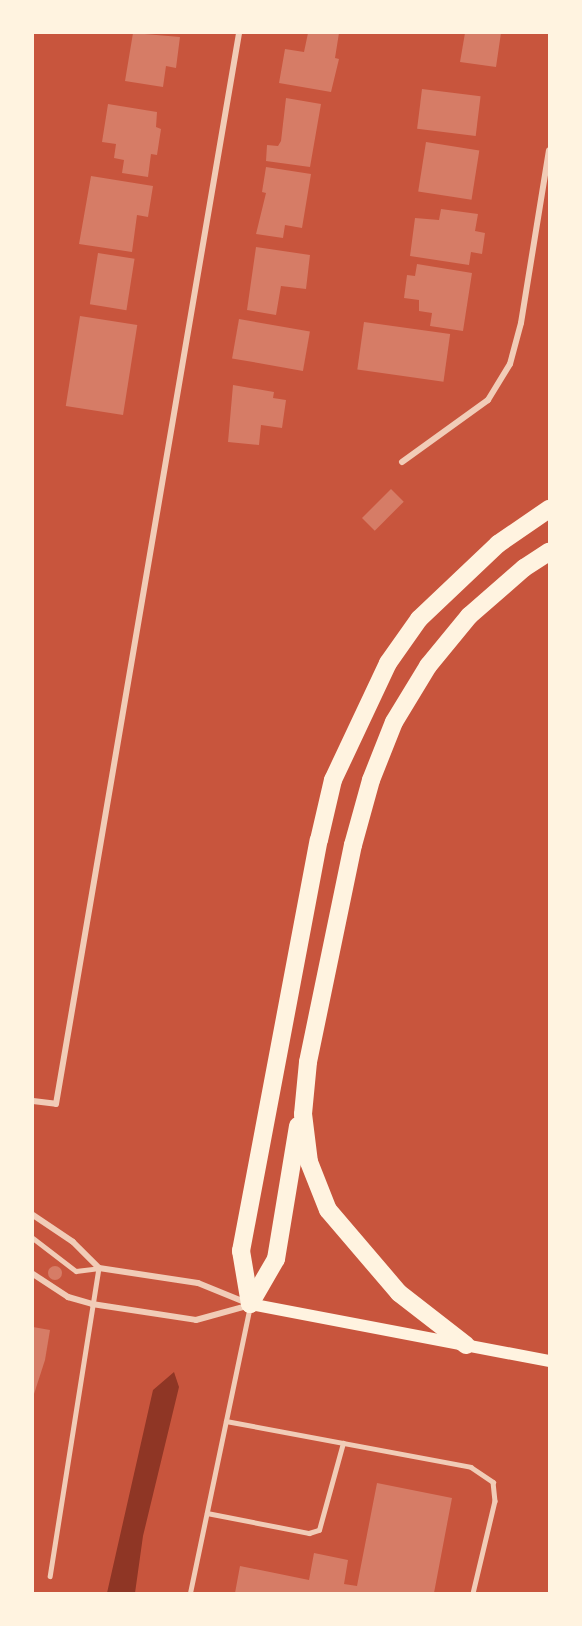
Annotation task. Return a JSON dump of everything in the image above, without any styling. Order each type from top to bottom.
[{"type":"highway","points":[[250,1304],[241,1251],[333,780],[388,663],[419,619],[498,544],[549,509]]},
{"type":"highway","points":[[250,1304],[276,1259],[308,1062],[352,845],[371,780],[394,722],[428,666],[469,616],[524,567],[549,552]]},
{"type":"highway","points":[[308,1062],[303,1114],[309,1162],[328,1210],[399,1293],[466,1345]]},
{"type":"main road","points":[[250,1304],[549,1361]]},
{"type":"street","points":[[33,1101],[56,1104],[239,33]]},
{"type":"street","points":[[402,462],[488,400],[510,364],[521,323],[549,150]]},
{"type":"street","points":[[33,1215],[73,1242],[99,1268],[198,1283],[250,1304]]},
{"type":"street","points":[[33,1274],[68,1297],[92,1304],[196,1320],[250,1304]]},
{"type":"lane","points":[[33,1238],[76,1271],[99,1268],[50,1576]]},
{"type":"lane","points":[[190,1593],[250,1304]]},
{"type":"lane","points":[[226,1421],[471,1467],[493,1482],[495,1501],[473,1593]]},
{"type":"lane","points":[[207,1513],[309,1533],[320,1530],[343,1443]]},
{"type":"shaded area","points":[[174,1372],[179,1387],[143,1536],[135,1593],[107,1593],[153,1390]]},
{"type":"building","points":[[133,33],[180,37],[176,68],[166,66],[163,87],[125,81]]},
{"type":"building","points":[[308,33],[339,33],[335,58],[339,59],[331,92],[279,83],[285,49],[304,52]]},
{"type":"building","points":[[465,33],[501,33],[496,67],[460,62]]},
{"type":"building","points":[[422,89],[481,96],[476,136],[417,129]]},
{"type":"building","points":[[286,98],[321,104],[310,167],[266,161],[267,145],[278,146],[281,141]]},
{"type":"building","points":[[108,104],[157,112],[156,127],[161,129],[157,155],[151,154],[148,177],[122,173],[124,160],[114,158],[116,144],[102,142]]},
{"type":"building","points":[[426,142],[479,150],[472,200],[418,191]]},
{"type":"building","points":[[266,167],[311,174],[302,228],[285,225],[283,238],[256,234],[266,193],[262,192]]},
{"type":"building","points":[[91,176],[153,186],[148,217],[137,215],[132,252],[79,244]]},
{"type":"building","points":[[441,209],[478,214],[475,231],[485,233],[482,254],[471,252],[469,265],[410,256],[415,218],[439,220]]},
{"type":"building","points":[[256,247],[310,255],[306,289],[281,286],[276,315],[247,310]]},
{"type":"building","points":[[98,253],[135,259],[126,310],[90,304]]},
{"type":"building","points":[[417,264],[472,273],[463,331],[430,326],[432,313],[419,311],[419,300],[404,298],[407,275],[415,276]]},
{"type":"building","points":[[80,316],[137,325],[123,415],[66,406]]},
{"type":"building","points":[[239,319],[310,332],[303,371],[232,358]]},
{"type":"building","points":[[364,322],[450,334],[443,382],[357,370]]},
{"type":"building","points":[[233,385],[274,392],[273,398],[286,400],[282,428],[261,425],[259,445],[228,442]]},
{"type":"building","points":[[391,489],[404,502],[375,531],[362,518]]},
{"type":"building","points":[[52,1266],[58,1266],[62,1273],[58,1280],[52,1280],[48,1276],[48,1270]]},
{"type":"building","points":[[33,1327],[50,1330],[45,1360],[34,1394]]},
{"type":"building","points":[[377,1483],[452,1498],[434,1593],[235,1593],[240,1566],[309,1580],[314,1553],[348,1560],[344,1584],[357,1586]]}]
